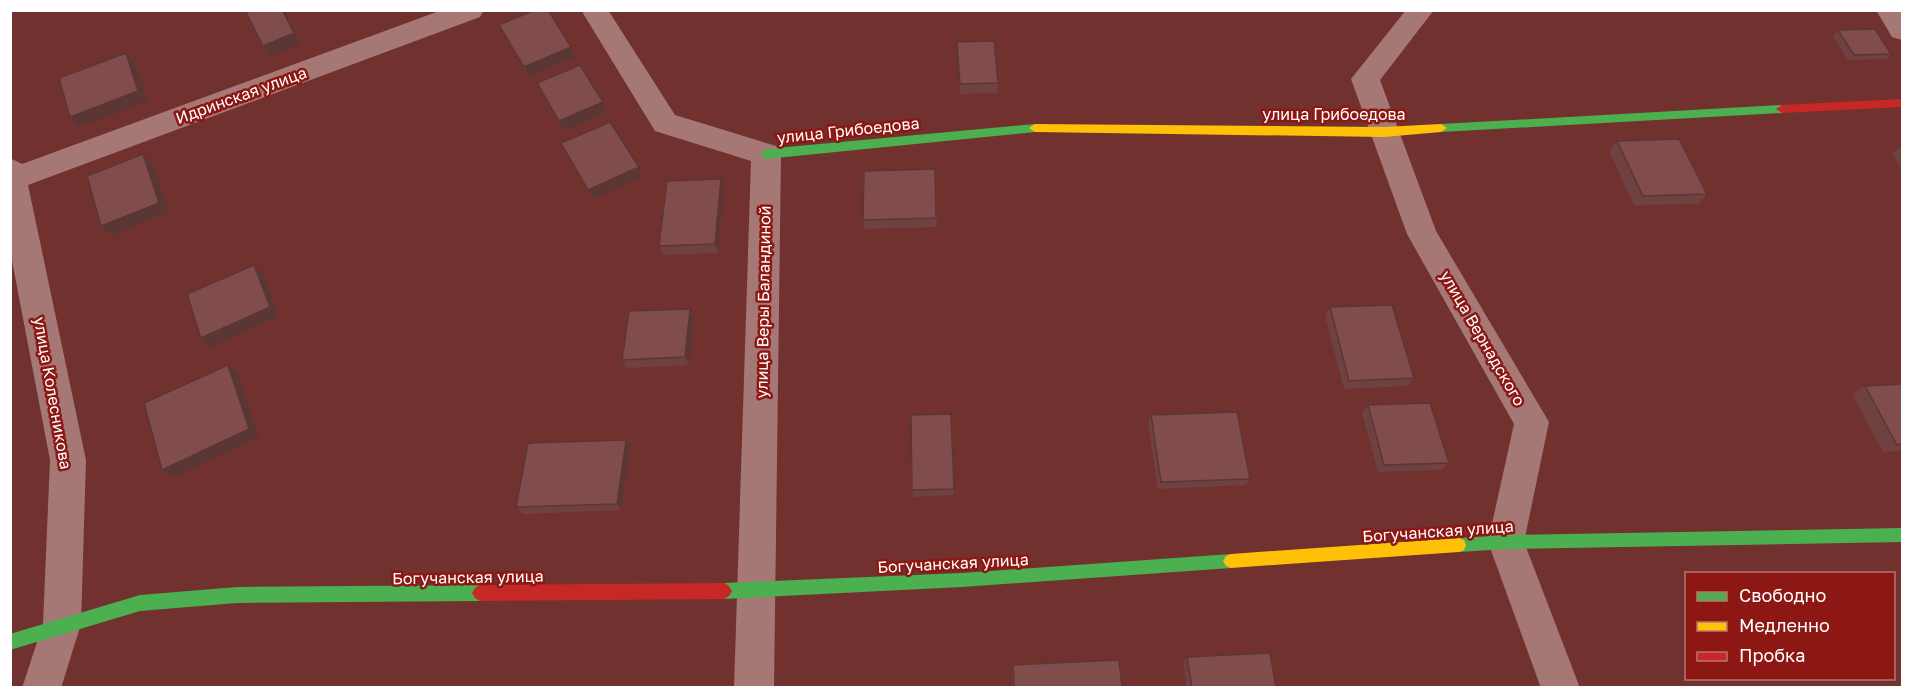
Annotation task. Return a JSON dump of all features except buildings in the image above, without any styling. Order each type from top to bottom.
[{"type":"street","name":"Идринская улица","points":[[11,176],[471,10]]},
{"type":"street","points":[[594,10],[665,123],[766,154]]},
{"type":"street","name":"улица Вернадского","points":[[1421,10],[1365,80],[1422,234],[1532,422],[1506,542]]},
{"type":"street","points":[[1889,10],[1902,30]]},
{"type":"street","name":"улица Грибоедова","points":[[766,154],[1042,127],[1384,132],[1902,104]]},
{"type":"street","name":"улица Веры Баландиной","points":[[754,687],[766,154]]},
{"type":"street","name":"улица Колесникова","points":[[11,176],[68,460],[62,624],[41,687]]},
{"type":"street","name":"Богучанская улица","points":[[10,642],[62,624],[140,603],[237,595],[756,591],[962,580],[1506,542],[1902,535]]},
{"type":"street","points":[[1506,542],[1561,687]]},
{"type":"traffic: fast","points":[[1441,128],[1782,109]]},
{"type":"traffic: fast","points":[[766,154],[1035,128]]},
{"type":"traffic: fast","points":[[1459,545],[1506,542],[1902,535]]},
{"type":"traffic: fast","points":[[724,591],[962,580],[1231,561]]},
{"type":"traffic: fast","points":[[10,642],[140,603],[237,595],[480,593]]},
{"type":"traffic: slow","points":[[1035,128],[1384,132],[1441,128]]},
{"type":"traffic: slow","points":[[1231,561],[1459,545]]},
{"type":"traffic: jam","points":[[1782,109],[1902,103]]},
{"type":"traffic: jam","points":[[480,593],[724,591]]}]
